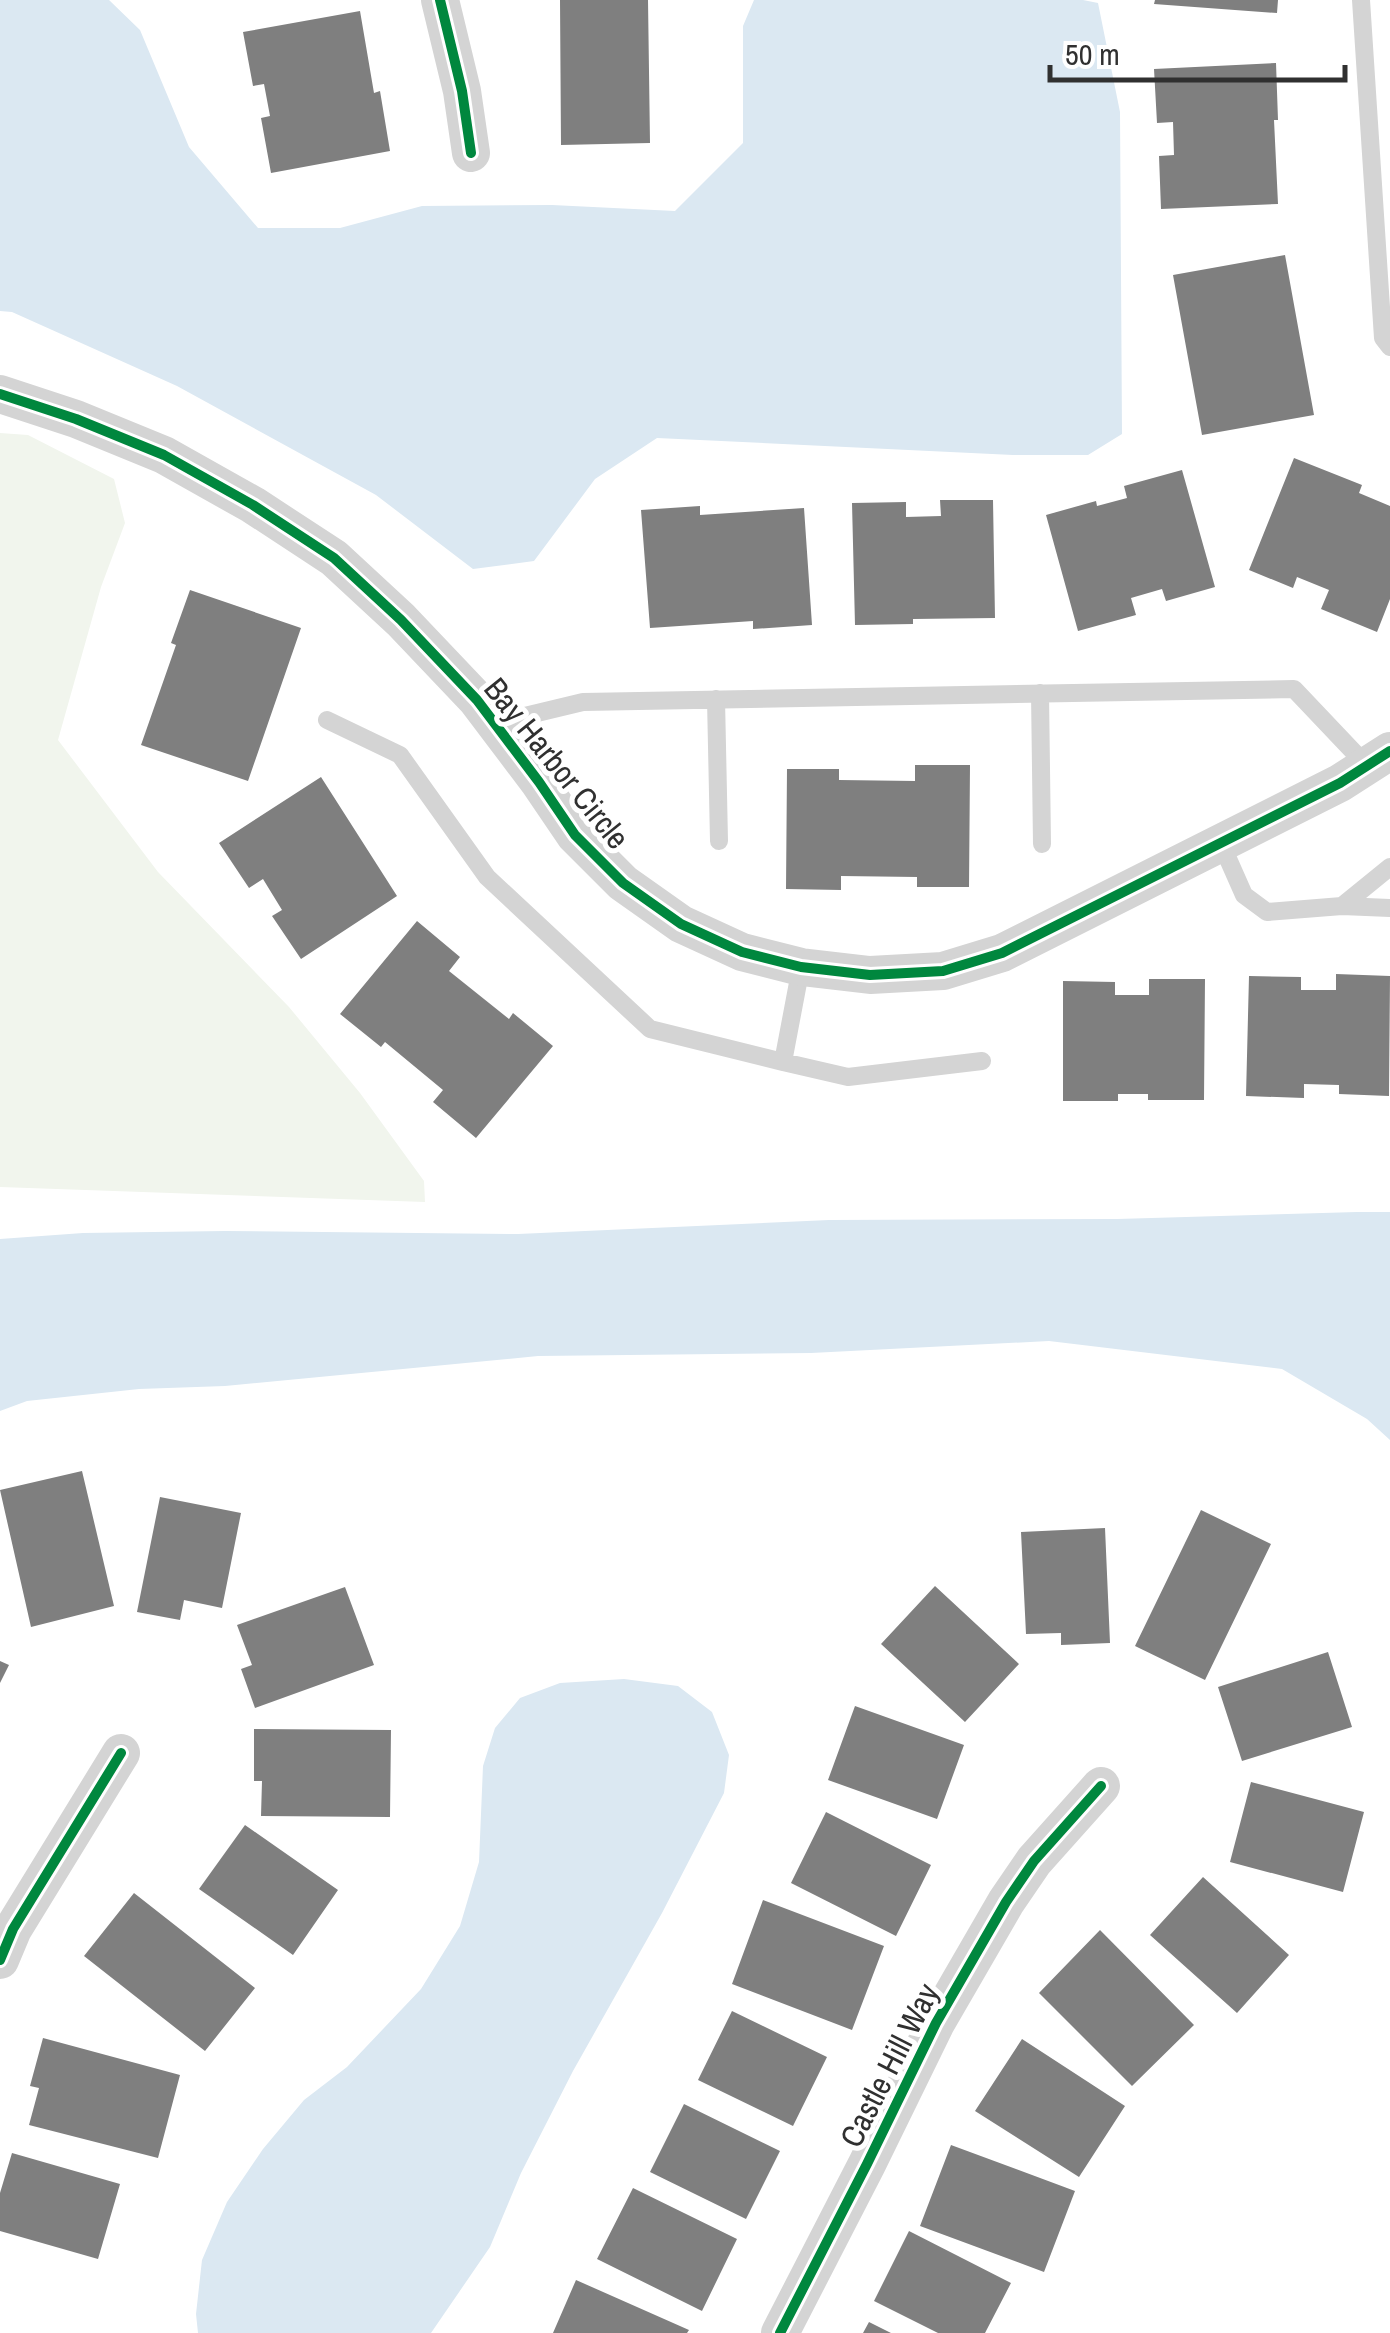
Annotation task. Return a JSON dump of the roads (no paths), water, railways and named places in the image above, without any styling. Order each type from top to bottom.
[{"type":"street","points":[[440,0],[462,91],[471,153]]},
{"type":"street","name":"Bay Harbor Circle","points":[[0,394],[76,418],[164,454],[254,505],[334,558],[401,620],[477,700],[575,836],[623,883],[681,924],[742,952],[801,966],[870,975],[943,970],[1002,954],[1340,783],[1378,758]]},
{"type":"street","points":[[0,1960],[13,1929],[121,1753]]},
{"type":"street","name":"Castle Hill Way","points":[[780,2333],[936,2024],[1006,1902],[1034,1862],[1101,1786]]},
{"type":"lane","points":[[1361,0],[1383,338],[1390,347]]},
{"type":"lane","points":[[495,724],[583,702],[1294,689],[1378,758]]},
{"type":"lane","points":[[1040,693],[1042,844]]},
{"type":"lane","points":[[716,699],[718,841]]},
{"type":"lane","points":[[327,720],[400,755],[487,878],[650,1029],[848,1077],[982,1061]]},
{"type":"lane","points":[[1221,843],[1244,895],[1267,912],[1342,906],[1390,908]]},
{"type":"lane","points":[[1342,906],[1390,867]]},
{"type":"lane","points":[[784,1062],[801,966]]}]
